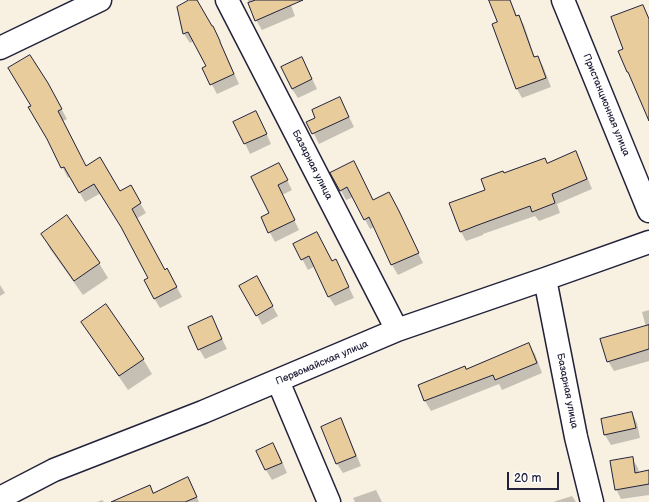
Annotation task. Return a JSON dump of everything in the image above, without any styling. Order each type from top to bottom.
[{"type":"street","points":[[0,48],[100,0]]},
{"type":"street","name":"Базарная улица","points":[[227,0],[397,330]]},
{"type":"street","name":"Пристанционная улица","points":[[563,0],[649,211]]},
{"type":"street","name":"Первомайская улица","points":[[0,498],[54,470],[203,412],[397,330],[649,242]]},
{"type":"street","name":"Базарная улица","points":[[545,279],[576,437],[592,502]]},
{"type":"street","points":[[278,381],[329,502]]},
{"type":"building","points":[[189,0],[197,0],[213,26],[234,74],[210,85],[202,68],[206,66],[188,32],[183,34],[177,7]]},
{"type":"building","points":[[256,0],[303,0],[255,21],[248,3]]},
{"type":"building","points":[[489,0],[510,0],[516,16],[519,15],[534,57],[538,56],[546,78],[516,89],[492,24],[497,22]]},
{"type":"building","points":[[643,5],[649,19],[649,121],[618,51],[623,49],[611,17]]},
{"type":"building","points":[[30,55],[48,83],[62,109],[58,111],[86,166],[100,157],[120,191],[131,185],[141,203],[132,209],[165,270],[167,268],[177,287],[154,299],[144,280],[148,278],[121,227],[94,184],[79,193],[64,167],[61,168],[47,139],[28,107],[31,106],[8,68]]},
{"type":"building","points":[[302,57],[312,79],[292,89],[281,67]]},
{"type":"building","points":[[340,97],[349,117],[312,134],[306,122],[315,118],[312,110]]},
{"type":"building","points":[[256,111],[267,134],[244,144],[233,122]]},
{"type":"building","points":[[576,151],[587,179],[552,194],[555,203],[532,212],[530,206],[460,232],[449,203],[485,190],[481,179],[503,171],[504,173],[545,158],[547,163]]},
{"type":"building","points":[[354,161],[373,200],[389,192],[419,253],[391,265],[369,217],[364,220],[347,187],[340,191],[330,173]]},
{"type":"building","points":[[279,163],[288,180],[278,185],[295,220],[268,233],[261,217],[269,213],[251,177]]},
{"type":"building","points":[[67,215],[100,263],[74,281],[41,234]]},
{"type":"building","points":[[317,232],[332,261],[336,259],[349,287],[328,297],[309,256],[301,260],[293,244]]},
{"type":"building","points":[[257,276],[273,306],[256,316],[239,286]]},
{"type":"building","points":[[106,304],[144,359],[119,376],[81,322]]},
{"type":"building","points":[[212,316],[222,339],[198,350],[188,327]]},
{"type":"building","points":[[649,325],[649,349],[607,362],[600,339]]},
{"type":"building","points":[[529,343],[537,363],[495,380],[493,375],[424,401],[418,385],[465,366],[466,369]]},
{"type":"building","points":[[632,412],[636,428],[604,435],[601,419]]},
{"type":"building","points":[[341,418],[356,456],[336,464],[321,427]]},
{"type":"building","points":[[273,443],[282,463],[265,470],[256,451]]},
{"type":"building","points":[[633,457],[635,473],[649,470],[649,484],[615,490],[610,461]]},
{"type":"building","points":[[188,477],[197,497],[185,502],[111,502],[150,485],[153,493]]}]
